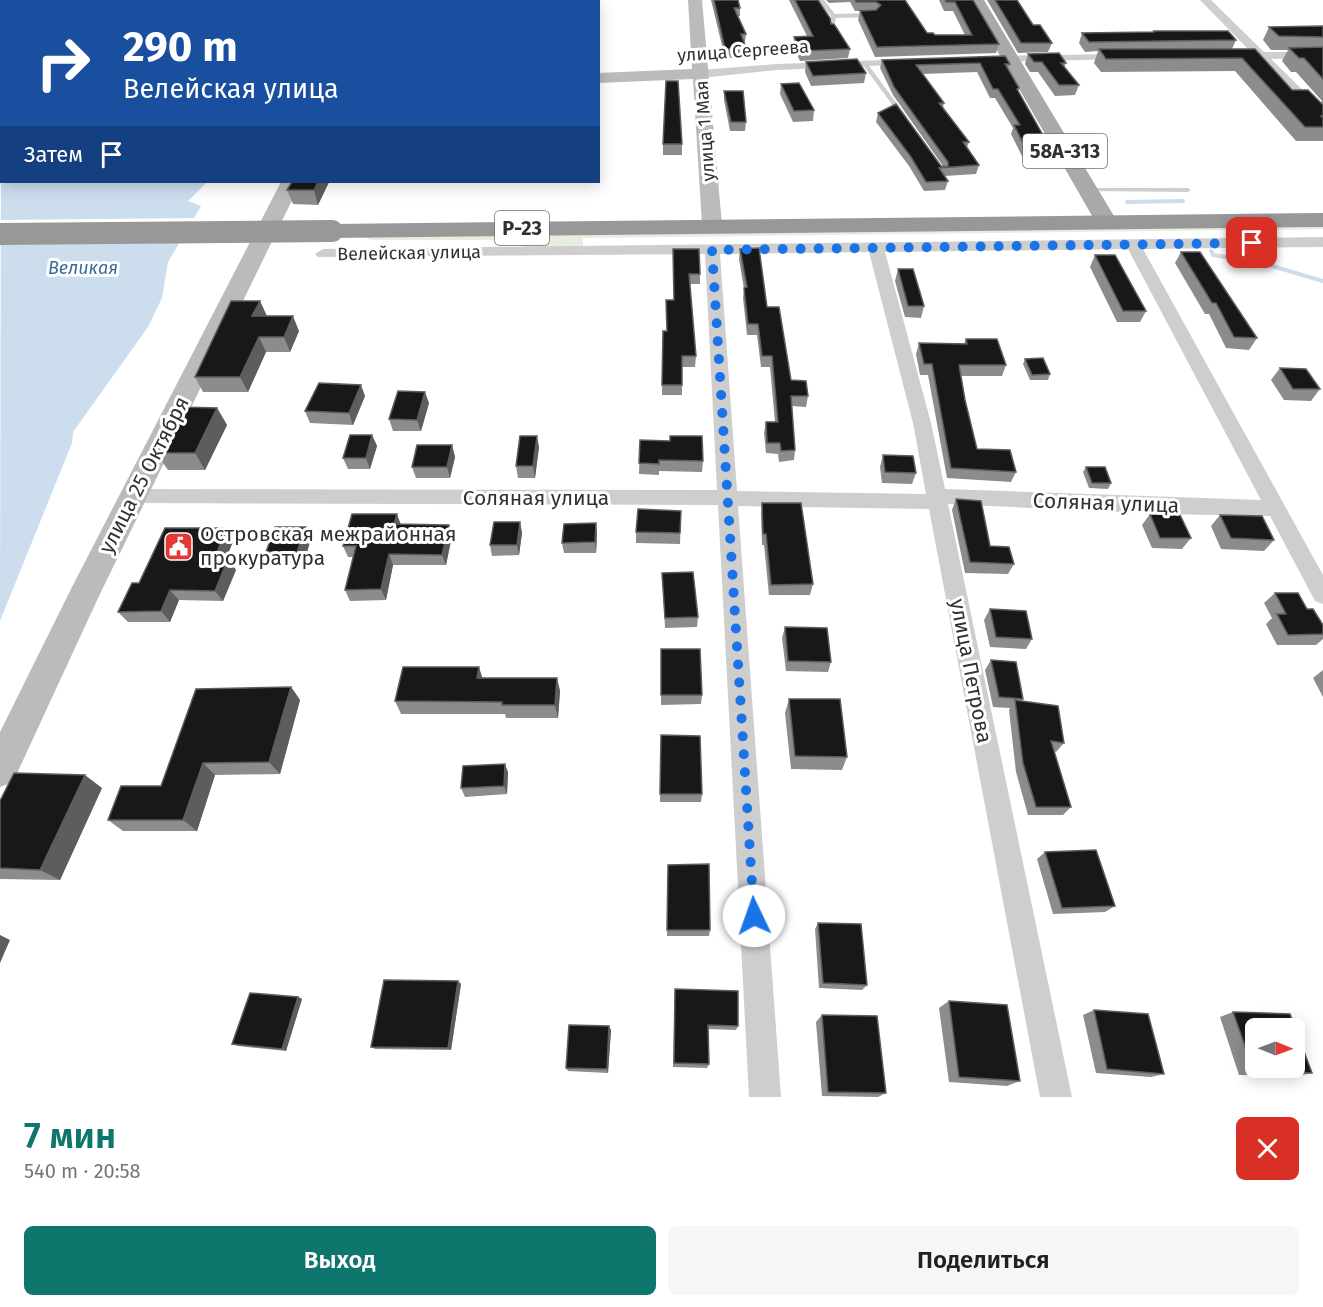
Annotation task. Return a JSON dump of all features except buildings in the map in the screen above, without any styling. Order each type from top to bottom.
[{"type":"highway","name":"Р-23","points":[[0,234],[1323,220]]},
{"type":"main road","name":"улица 1 Мая","points":[[695,0],[712,225]]},
{"type":"main road","name":"58А-313","points":[[976,0],[1106,221]]},
{"type":"main road","name":"улица Сергеева","points":[[600,78],[701,74]]},
{"type":"main road","name":"улица 25 Октября","points":[[0,770],[83,596],[291,183]]},
{"type":"street","points":[[1205,0],[1323,117]]},
{"type":"street","points":[[1225,56],[1323,55]]},
{"type":"street","points":[[973,60],[1130,57]]},
{"type":"street","name":"улица Сергеева","points":[[701,74],[777,67],[925,61]]},
{"type":"street","name":"Велейская улица","points":[[323,254],[1323,242]]},
{"type":"street","points":[[1133,245],[1323,595]]},
{"type":"street","name":"улица Петрова","points":[[876,248],[922,423],[1056,1097]]},
{"type":"street","points":[[712,250],[765,1097]]},
{"type":"street","name":"Соляная улица","points":[[135,496],[937,499],[1162,507],[1276,508]]},
{"type":"lane","points":[[820,0],[834,16],[833,30]]},
{"type":"lane","points":[[834,16],[874,15]]},
{"type":"lane","points":[[865,64],[912,128]]},
{"type":"lane","points":[[1088,190],[1188,190]]},
{"type":"green space","points":[[1323,227],[1323,229],[583,238],[583,245],[579,249],[529,249],[511,240],[372,240],[368,239],[367,234]]},
{"type":"water","name":"Великая","points":[[1,183],[206,183],[188,201],[201,206],[168,262],[162,298],[148,327],[73,432],[72,443],[0,621]]},
{"type":"pier","points":[[198,218],[187,236],[0,238],[0,220]]},
{"type":"waterway","points":[[1127,202],[1183,201]]},
{"type":"waterway","points":[[1211,251],[1213,255],[1262,263],[1323,281]]},
{"type":"place","name":"Островская межрайонная прокуратура","points":[[179,546]]},
{"type":"route","points":[[754,916],[712,250],[1252,243]]}]
